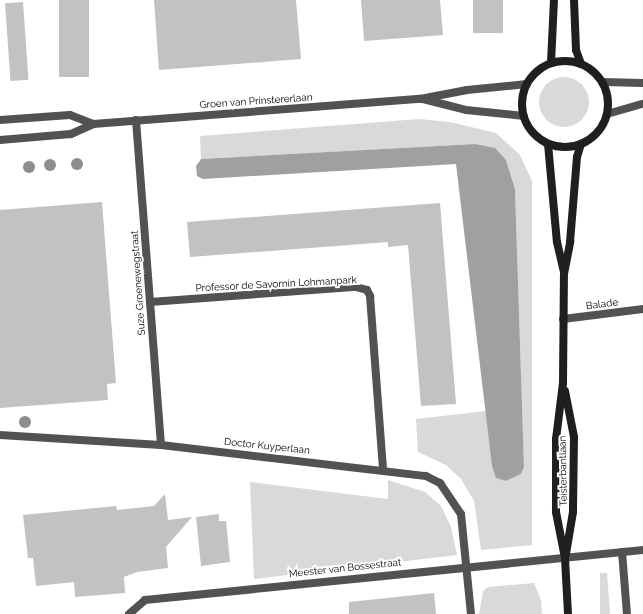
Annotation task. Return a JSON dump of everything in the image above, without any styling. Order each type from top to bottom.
[{"type":"main road","points":[[551,63],[554,0]]},
{"type":"main road","points":[[574,0],[576,50],[581,64]]},
{"type":"main road","points":[[566,61],[581,64],[602,82],[607,92],[607,114],[598,132],[581,144],[565,147],[548,144],[533,132],[524,116],[522,100],[526,84],[537,71],[551,63],[566,61]]},
{"type":"main road","name":"Teisterbantlaan","points":[[548,144],[557,242],[564,274]]},
{"type":"main road","name":"Teisterbantlaan","points":[[568,614],[565,558],[556,506],[556,438],[563,383],[564,274],[570,242],[576,157],[581,144]]},
{"type":"main road","name":"Teisterbantlaan","points":[[563,383],[574,437],[573,512],[565,558]]},
{"type":"street","points":[[602,82],[643,83]]},
{"type":"street","name":"Groen van Prinstererlaan","points":[[0,140],[71,134],[94,124],[420,99],[467,90],[526,84]]},
{"type":"street","name":"Groen van Prinstererlaan","points":[[420,99],[466,110],[524,116]]},
{"type":"street","points":[[607,114],[643,104]]},
{"type":"street","name":"Groen van Prinstererlaan","points":[[0,120],[70,115],[94,124]]},
{"type":"street","name":"Suze Groenewegstraat","points":[[136,120],[161,445]]},
{"type":"street","name":"Professor de Savornin Lohmanpark","points":[[150,302],[356,287],[367,290],[370,296],[383,469]]},
{"type":"street","name":"Balade","points":[[563,319],[643,309]]},
{"type":"street","points":[[0,435],[0,443]]},
{"type":"street","name":"Doctor Kuyperlaan","points":[[0,435],[161,445],[383,469],[426,476],[440,483],[461,514],[471,614]]},
{"type":"street","name":"Meester van Bossestraat","points":[[129,612],[145,600],[643,550]]},
{"type":"street","points":[[622,552],[627,614]]},
{"type":"shaded area","points":[[564,77],[578,81],[585,88],[589,102],[585,116],[578,123],[564,127],[550,123],[543,116],[539,102],[543,88],[550,81]]},
{"type":"shaded area","points":[[419,119],[450,122],[496,133],[520,155],[532,181],[532,545],[481,550],[474,501],[461,479],[446,465],[418,452],[416,419],[486,411],[496,478],[506,481],[521,474],[524,467],[515,189],[506,160],[475,144],[201,159],[200,136]]},
{"type":"shaded area","points":[[475,144],[495,148],[506,160],[515,189],[524,467],[521,474],[506,481],[496,478],[492,466],[456,164],[203,179],[197,176],[196,166],[201,159]]},
{"type":"shaded area","points":[[388,480],[425,492],[441,506],[451,527],[457,555],[254,579],[250,482],[388,499]]},
{"type":"shaded area","points":[[600,573],[607,573],[610,614],[600,614]]},
{"type":"shaded area","points":[[534,583],[541,600],[542,614],[479,614],[483,591],[488,587]]},
{"type":"building","points":[[59,0],[89,0],[89,77],[59,77]]},
{"type":"building","points":[[154,0],[296,0],[301,59],[159,70]]},
{"type":"building","points":[[361,0],[440,0],[443,35],[364,41]]},
{"type":"building","points":[[473,0],[503,0],[503,33],[473,33]]},
{"type":"building","points":[[23,2],[28,80],[10,81],[5,3]]},
{"type":"building","points":[[102,202],[116,383],[107,384],[108,400],[0,408],[0,210]]},
{"type":"building","points":[[440,203],[456,404],[421,406],[408,245],[388,247],[388,242],[190,257],[187,222]]},
{"type":"building","points":[[165,494],[168,520],[192,517],[166,547],[168,568],[137,572],[124,577],[125,593],[75,597],[74,582],[36,586],[33,558],[28,558],[23,515],[116,506],[117,510],[154,506]]},
{"type":"building","points":[[219,514],[219,521],[226,521],[230,562],[201,566],[196,517]]},
{"type":"building","points":[[434,593],[436,614],[349,614],[349,602]]}]
